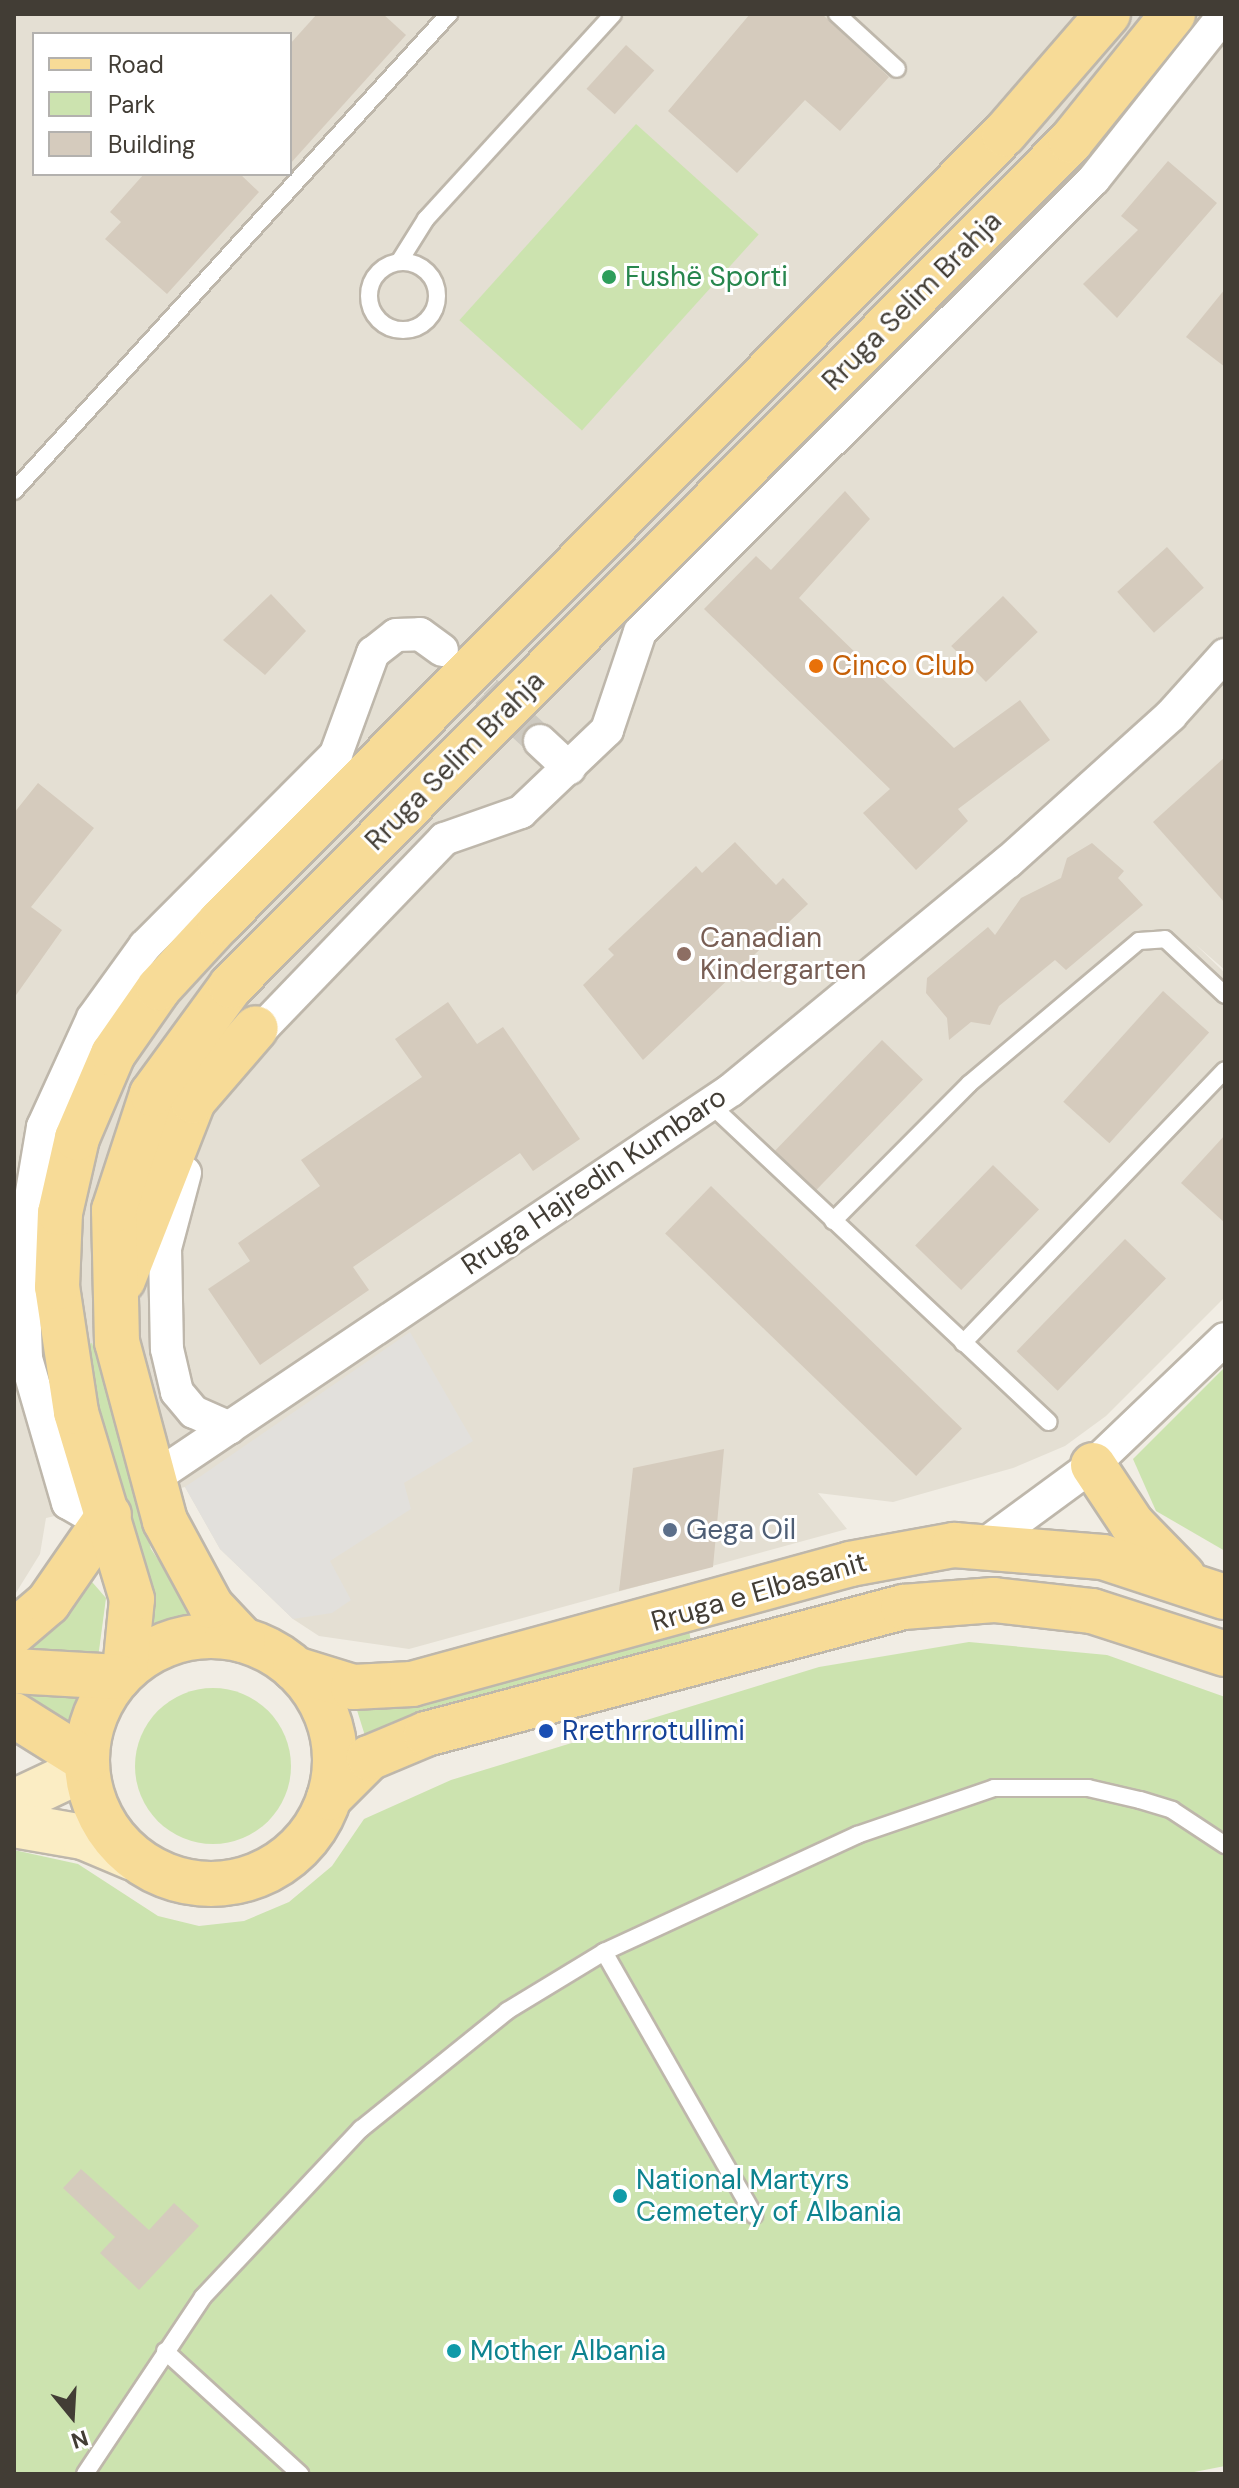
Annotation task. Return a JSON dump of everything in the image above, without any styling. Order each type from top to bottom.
[{"type":"main road","name":"Rruga Selim Brahja","points":[[122,1673],[132,1599],[61,1344],[60,1213],[77,1138],[133,1023],[220,922],[1004,134],[1108,14]]},
{"type":"main road","name":"Rruga Selim Brahja","points":[[243,1640],[197,1584],[151,1480],[113,1309],[120,1187],[152,1094],[178,1050],[231,986],[1071,141],[1173,14]]},
{"type":"main road","points":[[113,1309],[193,1101],[256,1028]]},
{"type":"main road","points":[[1093,1465],[1132,1524],[1208,1590]]},
{"type":"main road","points":[[14,1632],[48,1603],[109,1515]]},
{"type":"main road","name":"Rruga e Elbasanit","points":[[295,1669],[353,1687],[412,1684],[850,1564],[984,1545],[1103,1557],[1208,1590]]},
{"type":"main road","name":"Rruga e Elbasanit","points":[[329,1798],[369,1758],[426,1734],[903,1607],[994,1600],[1092,1611],[1225,1654]]},
{"type":"main road","points":[[14,1825],[83,1837],[188,1882],[247,1879],[298,1848],[329,1798],[335,1758],[328,1719],[295,1669],[243,1640],[180,1640],[122,1673],[94,1716],[86,1764],[97,1811],[133,1858]]},
{"type":"main road","points":[[14,1671],[122,1673]]},
{"type":"main road","points":[[14,1715],[86,1764]]},
{"type":"main road","points":[[14,1802],[86,1764]]},
{"type":"street","name":"Rruga Selim Brahja","points":[[230,1428],[194,1412],[177,1392],[161,1298],[176,1197],[212,1103],[256,1028],[444,839],[521,812],[607,730],[640,632],[1094,179],[1225,14]]},
{"type":"street","points":[[109,1515],[89,1515],[68,1503],[26,1358],[22,1251],[43,1127],[93,1018],[145,946],[336,754],[373,653],[396,635],[420,634],[442,650]]},
{"type":"street","name":"Rruga Hajredin Kumbaro","points":[[151,1480],[711,1105],[1008,862],[1171,715],[1225,655]]},
{"type":"street","name":"Rruga Selim Brahja","points":[[540,741],[569,768]]},
{"type":"street","points":[[984,1545],[1093,1465],[1225,1339]]},
{"type":"lane","points":[[14,491],[449,14]]},
{"type":"lane","points":[[399,262],[430,275],[437,298],[428,319],[407,330],[378,320],[369,300],[380,271],[399,262],[426,219],[613,14]]},
{"type":"lane","points":[[837,14],[897,69]]},
{"type":"lane","points":[[833,1221],[969,1084],[1139,941],[1165,939],[1225,995]]},
{"type":"lane","points":[[963,1343],[1225,1070]]},
{"type":"lane","points":[[711,1105],[1048,1422]]},
{"type":"lane","points":[[85,2474],[165,2351],[213,2286],[361,2129],[507,2011],[604,1952],[843,1841],[994,1788],[1088,1788],[1140,1800],[1172,1810],[1225,1845]]},
{"type":"lane","points":[[604,1952],[754,2215]]},
{"type":"lane","points":[[165,2351],[300,2474]]},
{"type":"shaded area","points":[[14,14],[1225,14],[1225,970],[1195,944],[1225,973],[1225,1297],[1106,1416],[1065,1446],[1013,1468],[893,1502],[818,1493],[847,1529],[409,1649],[319,1636],[293,1619],[220,1549],[185,1487],[46,1518],[40,1554],[14,1596]]},
{"type":"shaded area","points":[[410,1332],[473,1441],[404,1483],[411,1509],[330,1561],[351,1600],[332,1613],[293,1619],[220,1549],[185,1487]]},
{"type":"green space","name":"Fushë Sporti","points":[[636,124],[759,234],[582,431],[459,320]]},
{"type":"green space","points":[[92,1343],[151,1549],[201,1624],[151,1639],[151,1589],[91,1383],[83,1346]]},
{"type":"green space","points":[[1225,1367],[1225,1551],[1156,1511],[1133,1459]]},
{"type":"green space","points":[[86,1575],[106,1598],[98,1658],[15,1659]]},
{"type":"green space","points":[[689,1630],[691,1642],[366,1739],[356,1707],[462,1695]]},
{"type":"green space","name":"National Martyrs Cemetery of Albania","points":[[969,1642],[1107,1655],[1225,1697],[1225,2466],[1184,2474],[14,2474],[14,1850],[78,1864],[158,1916],[199,1926],[244,1921],[289,1902],[332,1866],[364,1819],[451,1780],[819,1667]]},
{"type":"green space","points":[[14,1685],[92,1690],[72,1740],[14,1698]]},
{"type":"green space","points":[[213,1688],[243,1694],[268,1711],[285,1736],[291,1766],[285,1796],[268,1821],[243,1838],[213,1844],[183,1838],[158,1821],[141,1796],[135,1766],[141,1736],[158,1711],[183,1694]]},
{"type":"building","points":[[317,14],[383,14],[406,35],[292,162],[292,42]]},
{"type":"building","points":[[750,14],[822,14],[889,77],[840,131],[805,100],[737,173],[668,111]]},
{"type":"building","points":[[626,45],[654,70],[615,114],[587,89]]},
{"type":"building","points":[[1168,161],[1217,203],[1117,318],[1083,284],[1138,230],[1121,216]]},
{"type":"building","points":[[142,176],[242,176],[259,192],[167,294],[105,239],[121,222],[110,212]]},
{"type":"building","points":[[1225,289],[1225,367],[1186,337]]},
{"type":"building","points":[[845,491],[870,519],[799,598],[954,748],[1020,700],[1050,740],[958,809],[968,821],[916,870],[863,813],[890,789],[704,609],[756,556],[771,570]]},
{"type":"building","points":[[1167,547],[1204,588],[1154,633],[1117,592]]},
{"type":"building","points":[[271,594],[306,631],[265,675],[223,640]]},
{"type":"building","points":[[1003,596],[1038,632],[986,682],[951,646]]},
{"type":"building","points":[[1225,757],[1225,903],[1153,822]]},
{"type":"building","points":[[38,783],[94,828],[31,907],[62,930],[14,998],[14,813]]},
{"type":"building","name":"Canadian Kindergarten","points":[[735,842],[776,885],[783,878],[808,904],[643,1060],[583,985],[614,955],[608,949],[696,866],[702,873]]},
{"type":"building","points":[[1092,843],[1124,871],[1118,878],[1143,905],[1066,970],[1055,960],[999,1006],[990,1025],[971,1022],[949,1040],[947,1018],[926,993],[927,978],[988,927],[995,935],[1021,898],[1061,878],[1067,858]]},
{"type":"building","points":[[1163,991],[1209,1032],[1109,1143],[1063,1102]]},
{"type":"building","points":[[448,1002],[477,1044],[503,1027],[580,1139],[533,1171],[520,1153],[353,1267],[369,1290],[260,1365],[208,1289],[250,1261],[238,1243],[320,1186],[301,1160],[422,1077],[395,1039]]},
{"type":"building","points":[[882,1040],[923,1080],[816,1190],[775,1151]]},
{"type":"building","points":[[1225,1135],[1225,1223],[1181,1183]]},
{"type":"building","points":[[993,1165],[1039,1209],[961,1290],[915,1246]]},
{"type":"building","points":[[711,1186],[962,1428],[916,1476],[665,1233]]},
{"type":"building","points":[[1125,1239],[1166,1279],[1058,1391],[1017,1351]]},
{"type":"building","name":"Gega Oil","points":[[724,1449],[713,1567],[619,1591],[633,1468]]},
{"type":"building","points":[[81,2169],[149,2230],[174,2203],[199,2226],[139,2290],[100,2253],[115,2237],[63,2188]]},
{"type":"tunnel","points":[[451,659],[540,741]]},
{"type":"place","name":"Fushë Sporti","points":[[609,277]]},
{"type":"place","name":"Cinco Club","points":[[816,666]]},
{"type":"place","name":"Canadian Kindergarten","points":[[684,954]]},
{"type":"place","name":"Gega Oil","points":[[670,1530]]},
{"type":"place","name":"Rrethrrotullimi","points":[[546,1731]]},
{"type":"place","name":"National Martyrs Cemetery of Albania","points":[[620,2196]]},
{"type":"place","name":"Mother Albania","points":[[454,2351]]}]
